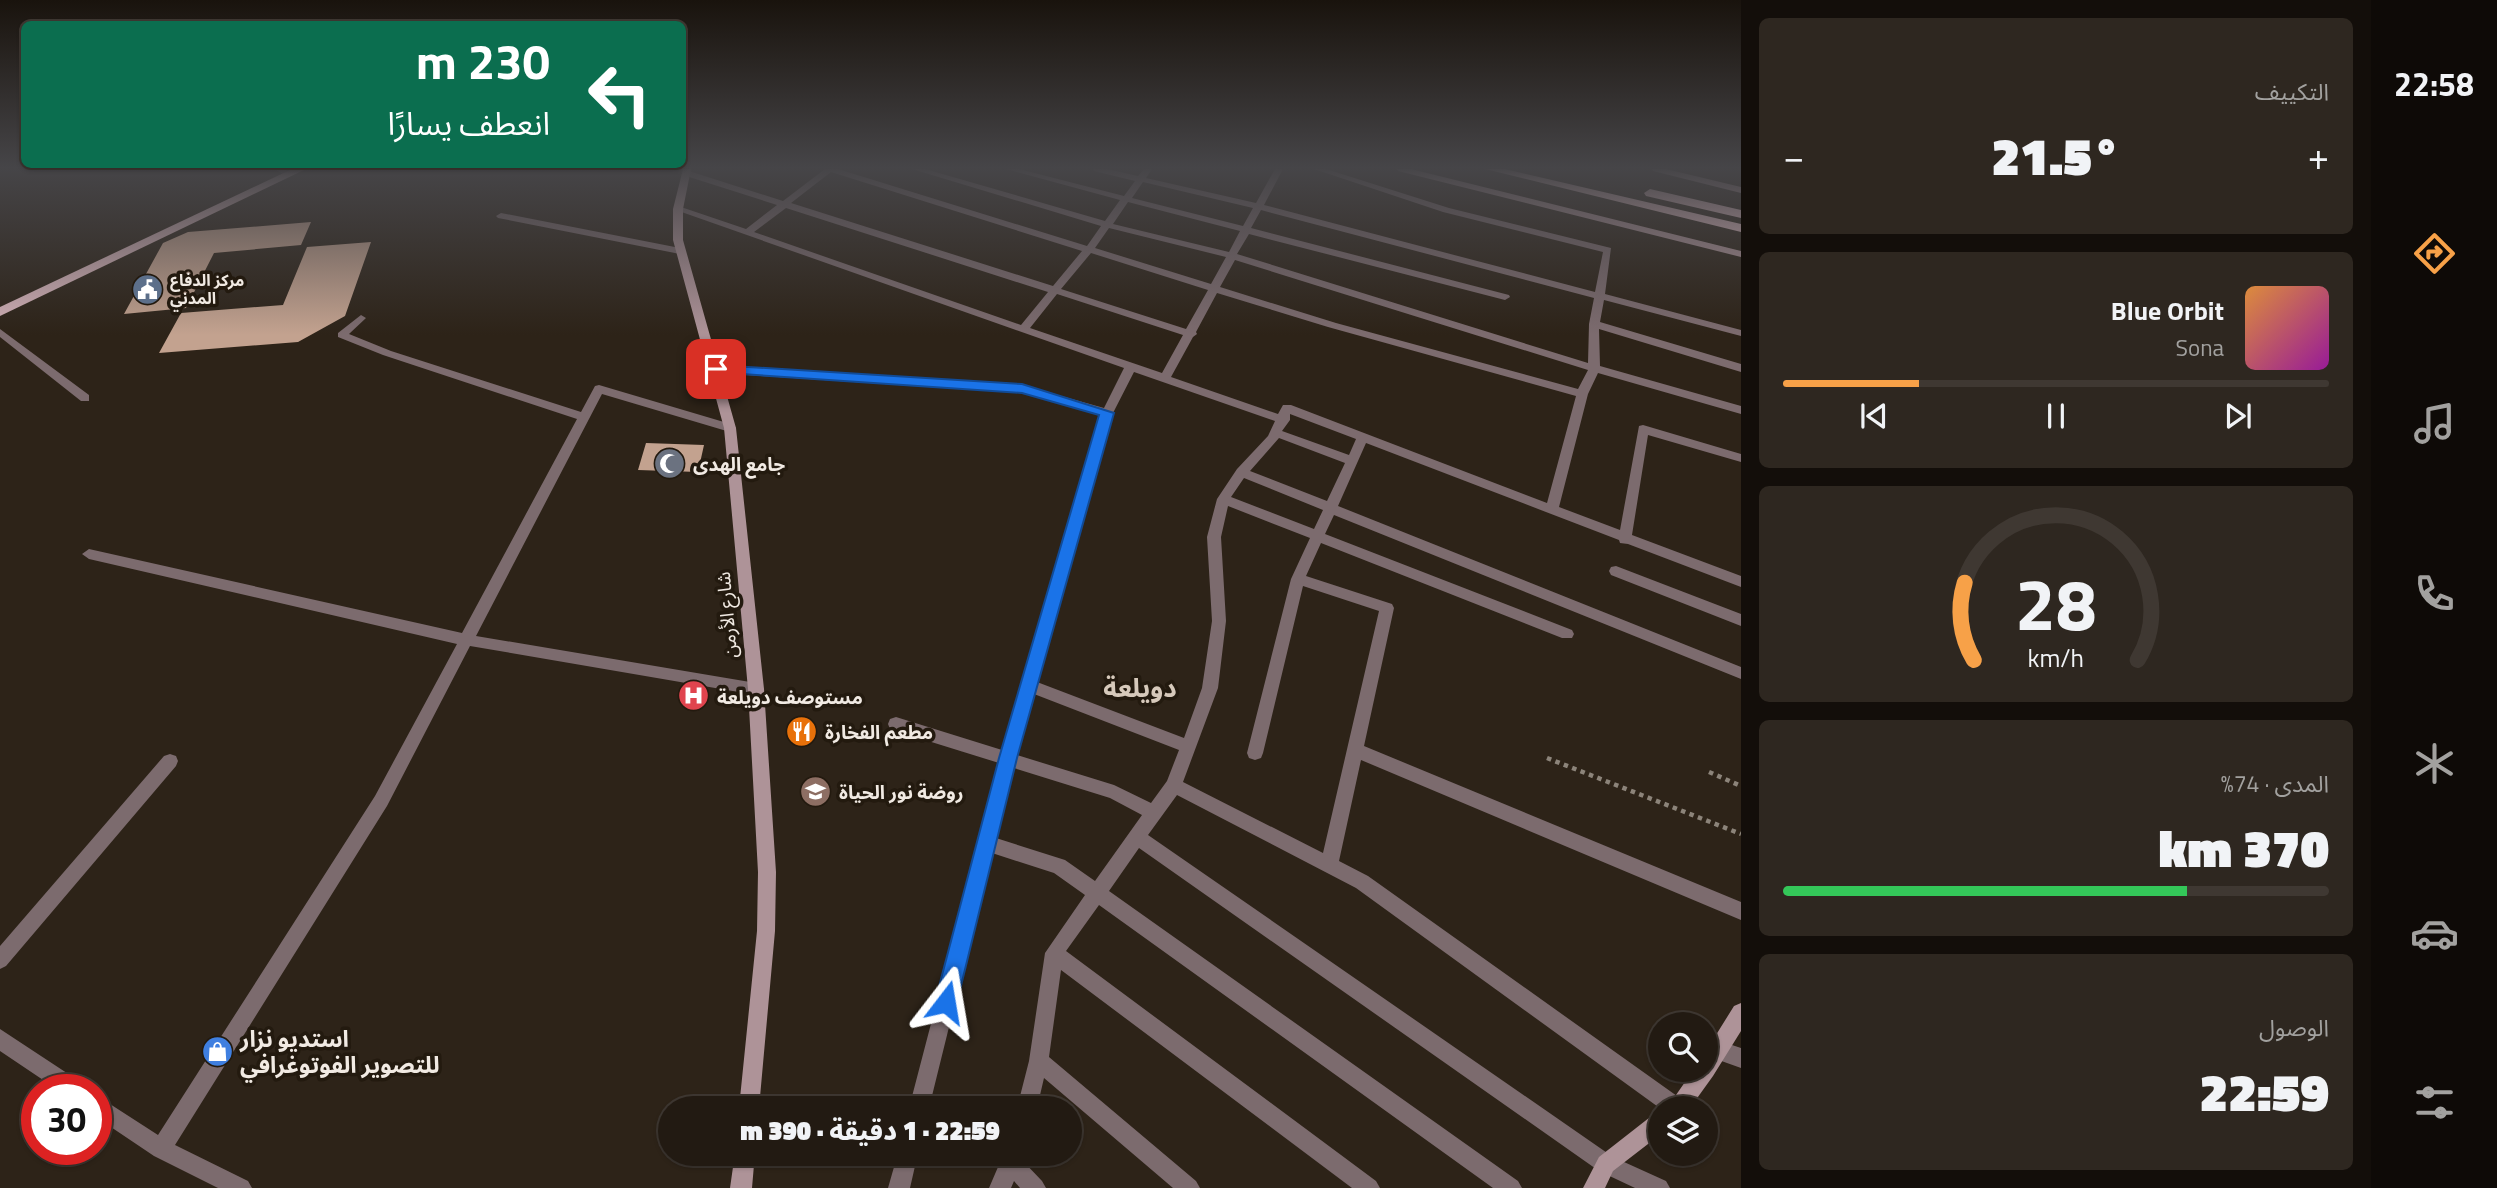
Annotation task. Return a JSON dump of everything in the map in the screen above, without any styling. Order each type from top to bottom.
[{"type":"main road","points":[[0,303],[167,224]]},
{"type":"main road","points":[[0,312],[184,224]]},
{"type":"main road","name":"شارع الأرمن","points":[[677,224],[680,251],[716,369],[730,428],[756,689],[767,884],[766,931],[750,1096]]},
{"type":"main road","points":[[1623,224],[1741,254]]},
{"type":"main road","points":[[1718,1054],[1741,1013]]},
{"type":"main road","points":[[1594,1188],[1606,1164],[1648,1131]]},
{"type":"main road","points":[[741,1188],[744,1166]]},
{"type":"street","points":[[544,224],[680,251]]},
{"type":"street","points":[[722,224],[1166,378],[1280,426],[1353,461]]},
{"type":"street","points":[[747,233],[758,224]]},
{"type":"street","points":[[853,224],[1192,334]]},
{"type":"street","points":[[1009,224],[1332,325],[1582,394]]},
{"type":"street","points":[[1228,224],[1505,297]]},
{"type":"street","points":[[1166,378],[1249,224]]},
{"type":"street","points":[[1325,224],[1741,333]]},
{"type":"street","points":[[1504,224],[1608,250],[1594,324],[1594,368],[1582,394],[1551,511]]},
{"type":"street","points":[[1022,330],[1107,225],[1233,256],[1594,368],[1741,410]]},
{"type":"street","points":[[361,318],[342,335],[387,353],[584,416]]},
{"type":"street","points":[[1594,324],[1741,368]]},
{"type":"street","points":[[0,332],[85,398]]},
{"type":"street","points":[[922,1096],[1008,758],[1107,413],[1131,366]]},
{"type":"street","points":[[716,369],[1022,388],[1107,413]]},
{"type":"street","points":[[161,1149],[381,801],[599,388],[730,428]]},
{"type":"street","points":[[1030,1096],[1039,1061],[1054,954],[1174,785],[1210,688],[1219,621],[1214,537],[1223,499],[1241,472],[1280,426],[1287,408],[1625,540],[1741,582]]},
{"type":"street","points":[[1625,540],[1643,429],[1741,458]]},
{"type":"street","points":[[1255,753],[1298,579],[1363,437]]},
{"type":"street","points":[[1241,472],[1741,673]]},
{"type":"street","points":[[1223,499],[1318,534],[1567,634]]},
{"type":"street","points":[[89,554],[467,640],[756,689]]},
{"type":"street","points":[[1616,571],[1741,620]]},
{"type":"street","points":[[1298,579],[1387,608],[1329,865]]},
{"type":"street","points":[[1029,685],[1189,747]]},
{"type":"street","points":[[896,724],[1114,792],[1154,813]]},
{"type":"street","points":[[1355,750],[1741,911]]},
{"type":"street","points":[[0,960],[170,761]]},
{"type":"street","points":[[1174,785],[1362,882],[1660,1096]]},
{"type":"street","points":[[1137,837],[1606,1164],[1659,1188]]},
{"type":"street","points":[[986,843],[1059,866],[1511,1188]]},
{"type":"street","points":[[1054,954],[1369,1188]]},
{"type":"street","points":[[0,1039],[51,1074]]},
{"type":"street","points":[[1720,1051],[1741,1058]]},
{"type":"street","points":[[1039,1061],[1189,1188]]},
{"type":"street","points":[[112,1116],[161,1149],[242,1188]]},
{"type":"street","points":[[899,1188],[905,1166]]},
{"type":"street","points":[[1000,1188],[1010,1166]]},
{"type":"street","points":[[1018,1166],[1035,1188]]},
{"type":"path","points":[[1547,758],[1741,834]]},
{"type":"path","points":[[1709,772],[1741,786]]},
{"type":"building","points":[[310,224],[301,245],[214,253],[186,308],[124,314],[163,243],[188,232]]},
{"type":"building","points":[[371,242],[345,316],[298,342],[159,353],[181,313],[283,305],[307,247]]},
{"type":"building","points":[[646,443],[704,445],[698,472],[638,470]]},
{"type":"place","name":"مركز الدفاع المدني","points":[[147,289]]},
{"type":"place","name":"جامع الهدى","points":[[670,463]]},
{"type":"place","name":"مستوصف دويلعة","points":[[694,696]]},
{"type":"place","name":"مطعم الفخارة","points":[[802,731]]},
{"type":"place","name":"روضة نور الحياة","points":[[816,791]]},
{"type":"place","name":"استديو نزار للتصوير الفوتوغرافي","points":[[217,1051]]},
{"type":"district","name":"دويلعة","points":[[1140,687]]},
{"type":"route","points":[[716,369],[1022,388],[1107,413],[1008,758],[946,1002]]}]
